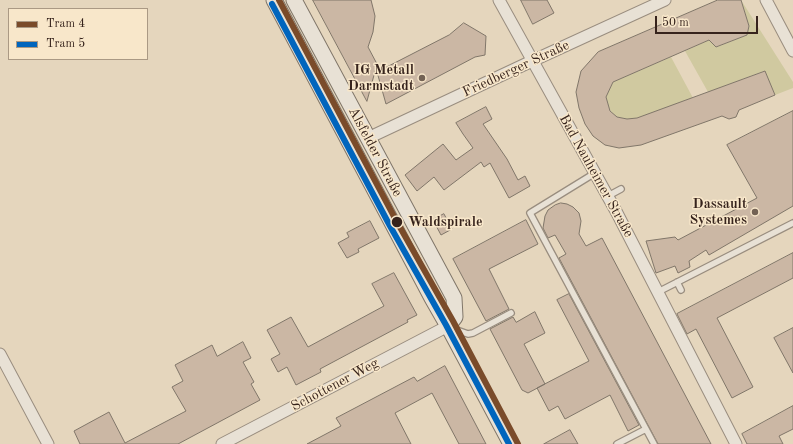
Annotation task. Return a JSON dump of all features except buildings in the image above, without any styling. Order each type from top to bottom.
[{"type":"street","name":"Alsfelder Straße","points":[[274,0],[424,284],[511,444]]},
{"type":"street","name":"Alsfelder Straße","points":[[294,0],[454,298],[455,317],[448,326]]},
{"type":"street","name":"Bad Nauheimer Straße","points":[[499,0],[608,196],[736,444]]},
{"type":"street","name":"Friedberger Straße","points":[[368,138],[532,60],[665,0]]},
{"type":"street","points":[[766,0],[793,51]]},
{"type":"street","name":"Schottener Weg","points":[[222,444],[448,326]]},
{"type":"street","points":[[0,354],[48,444]]},
{"type":"lane","points":[[595,173],[530,213],[654,444]]},
{"type":"lane","points":[[608,196],[621,188]]},
{"type":"lane","points":[[658,292],[793,222]]},
{"type":"lane","points":[[677,282],[681,290]]},
{"type":"lane","points":[[448,326],[459,331],[473,333],[511,313]]},
{"type":"lane","points":[[617,444],[646,429]]},
{"type":"shaded area","points":[[741,0],[793,82],[793,88],[775,95],[764,71],[708,92],[685,51],[709,40],[717,47],[747,35],[749,26]]},
{"type":"shaded area","points":[[671,57],[693,98],[633,119],[619,118],[613,114],[606,97],[613,82]]},
{"type":"tram line","name":"4","points":[[279,0],[397,222],[453,321],[518,444]]},
{"type":"tram line","name":"5","points":[[272,4],[390,226],[446,325],[509,444]]},
{"type":"place","name":"IG Metall Darmstadt","points":[[422,78]]},
{"type":"place","name":"Dassault Systemes","points":[[755,212]]},
{"type":"place","name":"Waldspirale","points":[[397,222]]}]
